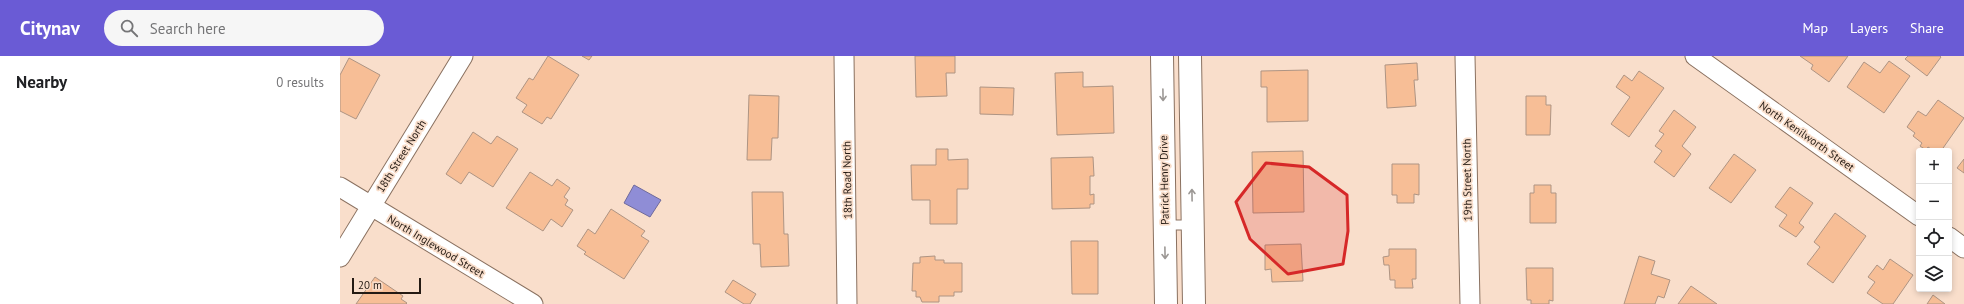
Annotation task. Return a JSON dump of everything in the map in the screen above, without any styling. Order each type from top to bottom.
[{"type":"street","name":"18th Street North","points":[[340,257],[463,56]]},
{"type":"street","name":"18th Road North","points":[[844,56],[847,304]]},
{"type":"street","name":"Patrick Henry Drive","points":[[1162,56],[1166,304]]},
{"type":"street","points":[[1190,56],[1194,304]]},
{"type":"street","name":"19th Street North","points":[[1465,56],[1470,304]]},
{"type":"street","name":"North Kenilworth Street","points":[[1695,56],[1916,214]]},
{"type":"street","name":"North Inglewood Street","points":[[340,187],[533,304]]},
{"type":"street","points":[[1952,239],[1964,248]]},
{"type":"lane","points":[[1164,225],[1192,225]]},
{"type":"highlighted area","points":[[1266,163],[1309,167],[1347,195],[1348,231],[1343,264],[1288,274],[1250,239],[1236,202]]},
{"type":"shaded area","points":[[634,185],[661,200],[650,217],[624,203]]},
{"type":"building","points":[[548,56],[579,75],[551,119],[547,117],[542,124],[522,112],[527,105],[516,98],[529,78],[533,80]]},
{"type":"building","points":[[582,56],[592,56],[589,60]]},
{"type":"building","points":[[915,56],[955,56],[955,73],[946,73],[947,96],[916,97]]},
{"type":"building","points":[[1800,56],[1848,56],[1829,82],[1811,69],[1813,65]]},
{"type":"building","points":[[1908,56],[1941,57],[1927,76],[1905,59]]},
{"type":"building","points":[[349,58],[380,75],[356,119],[340,111],[340,75]]},
{"type":"building","points":[[1889,61],[1910,76],[1884,113],[1847,87],[1864,62],[1880,73]]},
{"type":"building","points":[[1417,63],[1418,80],[1414,80],[1416,106],[1387,108],[1385,65]]},
{"type":"building","points":[[1308,70],[1308,121],[1267,122],[1267,87],[1261,87],[1261,71]]},
{"type":"building","points":[[1639,71],[1664,88],[1629,137],[1611,124],[1630,97],[1616,87],[1624,75],[1632,81]]},
{"type":"building","points":[[1083,72],[1083,87],[1113,86],[1114,133],[1057,135],[1055,73]]},
{"type":"building","points":[[980,87],[1014,88],[1013,115],[980,114]]},
{"type":"building","points":[[749,95],[779,96],[778,138],[772,138],[771,160],[747,160]]},
{"type":"building","points":[[1526,96],[1546,96],[1546,105],[1551,105],[1550,135],[1526,135]]},
{"type":"building","points":[[1938,100],[1964,118],[1943,148],[1923,148],[1920,146],[1922,143],[1913,136],[1915,133],[1907,127],[1918,111],[1926,116]]},
{"type":"building","points":[[1674,110],[1696,127],[1682,146],[1691,154],[1674,177],[1654,162],[1662,151],[1655,146],[1664,134],[1659,131]]},
{"type":"building","points":[[473,132],[491,144],[497,136],[518,149],[493,187],[469,172],[461,184],[446,174]]},
{"type":"building","points":[[936,149],[948,149],[948,160],[968,159],[968,189],[957,189],[957,224],[930,224],[930,200],[912,200],[911,165],[936,165]]},
{"type":"building","points":[[1303,151],[1304,212],[1253,213],[1252,152]]},
{"type":"building","points":[[1734,154],[1756,170],[1731,203],[1709,188]]},
{"type":"building","points":[[1093,157],[1094,176],[1090,176],[1090,195],[1094,194],[1094,204],[1090,204],[1090,208],[1052,209],[1051,158]]},
{"type":"building","points":[[1964,159],[1964,173],[1957,168]]},
{"type":"building","points":[[1392,164],[1419,164],[1419,195],[1414,194],[1414,203],[1397,203],[1397,195],[1392,195]]},
{"type":"building","points":[[530,172],[552,186],[557,179],[570,188],[564,197],[568,200],[565,205],[573,210],[562,227],[551,219],[543,231],[506,208]]},
{"type":"building","points":[[1534,185],[1551,185],[1551,193],[1556,193],[1556,223],[1530,223],[1530,193],[1534,193]]},
{"type":"building","points":[[1790,187],[1813,203],[1799,223],[1804,227],[1796,237],[1779,226],[1787,215],[1775,207]]},
{"type":"building","points":[[752,192],[783,192],[784,234],[788,234],[789,266],[761,267],[760,244],[753,244]]},
{"type":"building","points":[[611,209],[645,231],[641,236],[649,241],[624,279],[584,254],[586,252],[577,246],[588,229],[595,234]]},
{"type":"building","points":[[1835,213],[1866,236],[1833,283],[1807,264],[1820,247],[1814,242]]},
{"type":"building","points":[[1071,241],[1098,241],[1098,294],[1072,294]]},
{"type":"building","points":[[1301,244],[1303,281],[1272,282],[1271,269],[1265,270],[1265,245]]},
{"type":"building","points":[[1389,249],[1416,249],[1416,279],[1412,279],[1413,288],[1395,288],[1395,280],[1390,280],[1389,265],[1384,265],[1383,257],[1389,256]]},
{"type":"building","points":[[935,256],[935,260],[944,260],[944,263],[962,263],[962,292],[954,292],[954,296],[939,296],[939,302],[922,302],[920,297],[916,297],[916,291],[912,291],[913,263],[920,263],[920,257]]},
{"type":"building","points":[[1639,256],[1655,261],[1651,274],[1670,280],[1664,298],[1658,296],[1655,304],[1624,304]]},
{"type":"building","points":[[1890,259],[1913,275],[1893,304],[1883,304],[1867,293],[1875,282],[1868,277],[1877,265],[1883,270]]},
{"type":"building","points":[[1526,268],[1553,268],[1553,301],[1549,300],[1549,304],[1531,304],[1531,300],[1527,300]]},
{"type":"building","points":[[375,277],[403,296],[401,299],[407,303],[356,304]]},
{"type":"building","points":[[733,280],[756,294],[750,304],[744,304],[725,292]]},
{"type":"building","points":[[1691,286],[1717,304],[1678,304]]},
{"type":"building","points":[[1933,295],[1945,304],[1927,304]]}]
